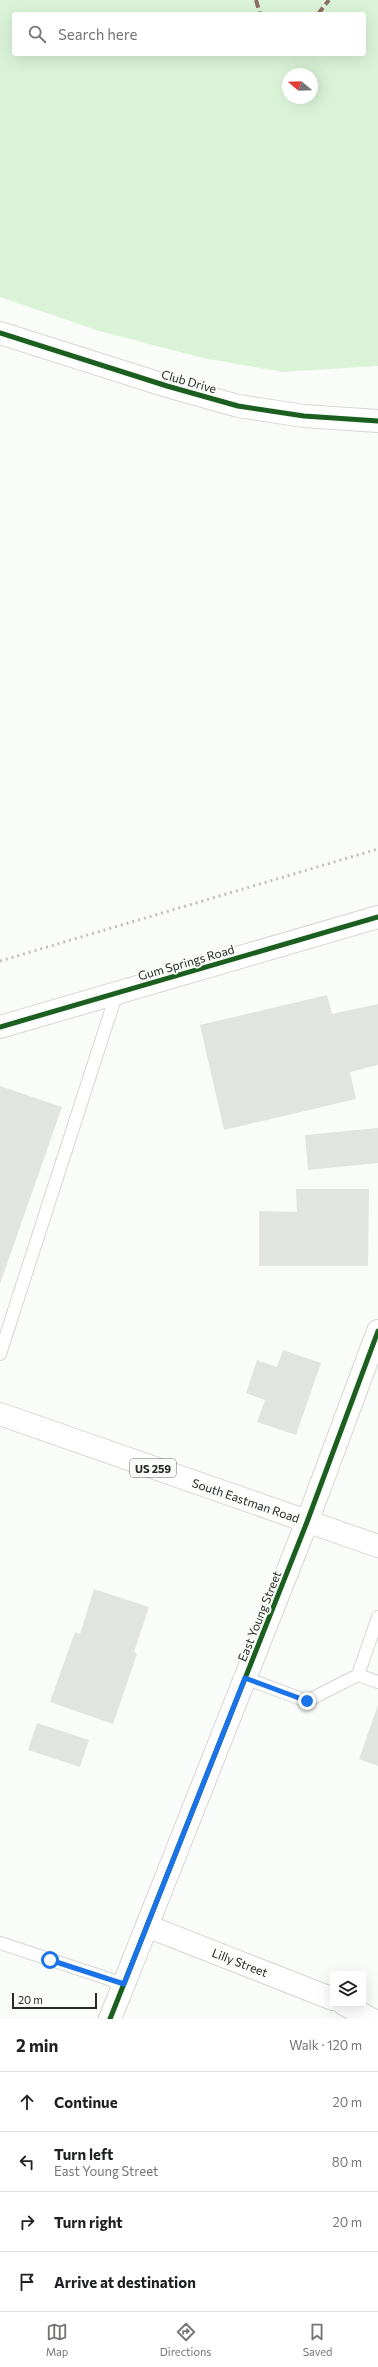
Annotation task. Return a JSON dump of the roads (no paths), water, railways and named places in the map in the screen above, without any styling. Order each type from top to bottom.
[{"type":"street","name":"Club Drive","points":[[0,333],[167,386],[238,406],[304,416],[378,421]]},
{"type":"street","name":"Gum Springs Road","points":[[0,1027],[117,992],[378,918]]},
{"type":"street","name":"East Young Street","points":[[110,2019],[307,1522],[378,1331]]},
{"type":"street","name":"South Eastman Road","points":[[0,1414],[378,1546]]},
{"type":"street","name":"Lilly Street","points":[[147,1926],[330,1998]]},
{"type":"street","points":[[349,2007],[371,2019]]},
{"type":"lane","points":[[0,1354],[4,1329],[117,992]]},
{"type":"lane","points":[[245,1678],[307,1701],[358,1675],[377,1621]]},
{"type":"lane","points":[[358,1675],[378,1682]]},
{"type":"lane","points":[[0,1943],[124,1984]]},
{"type":"railway","points":[[0,961],[378,849]]}]
